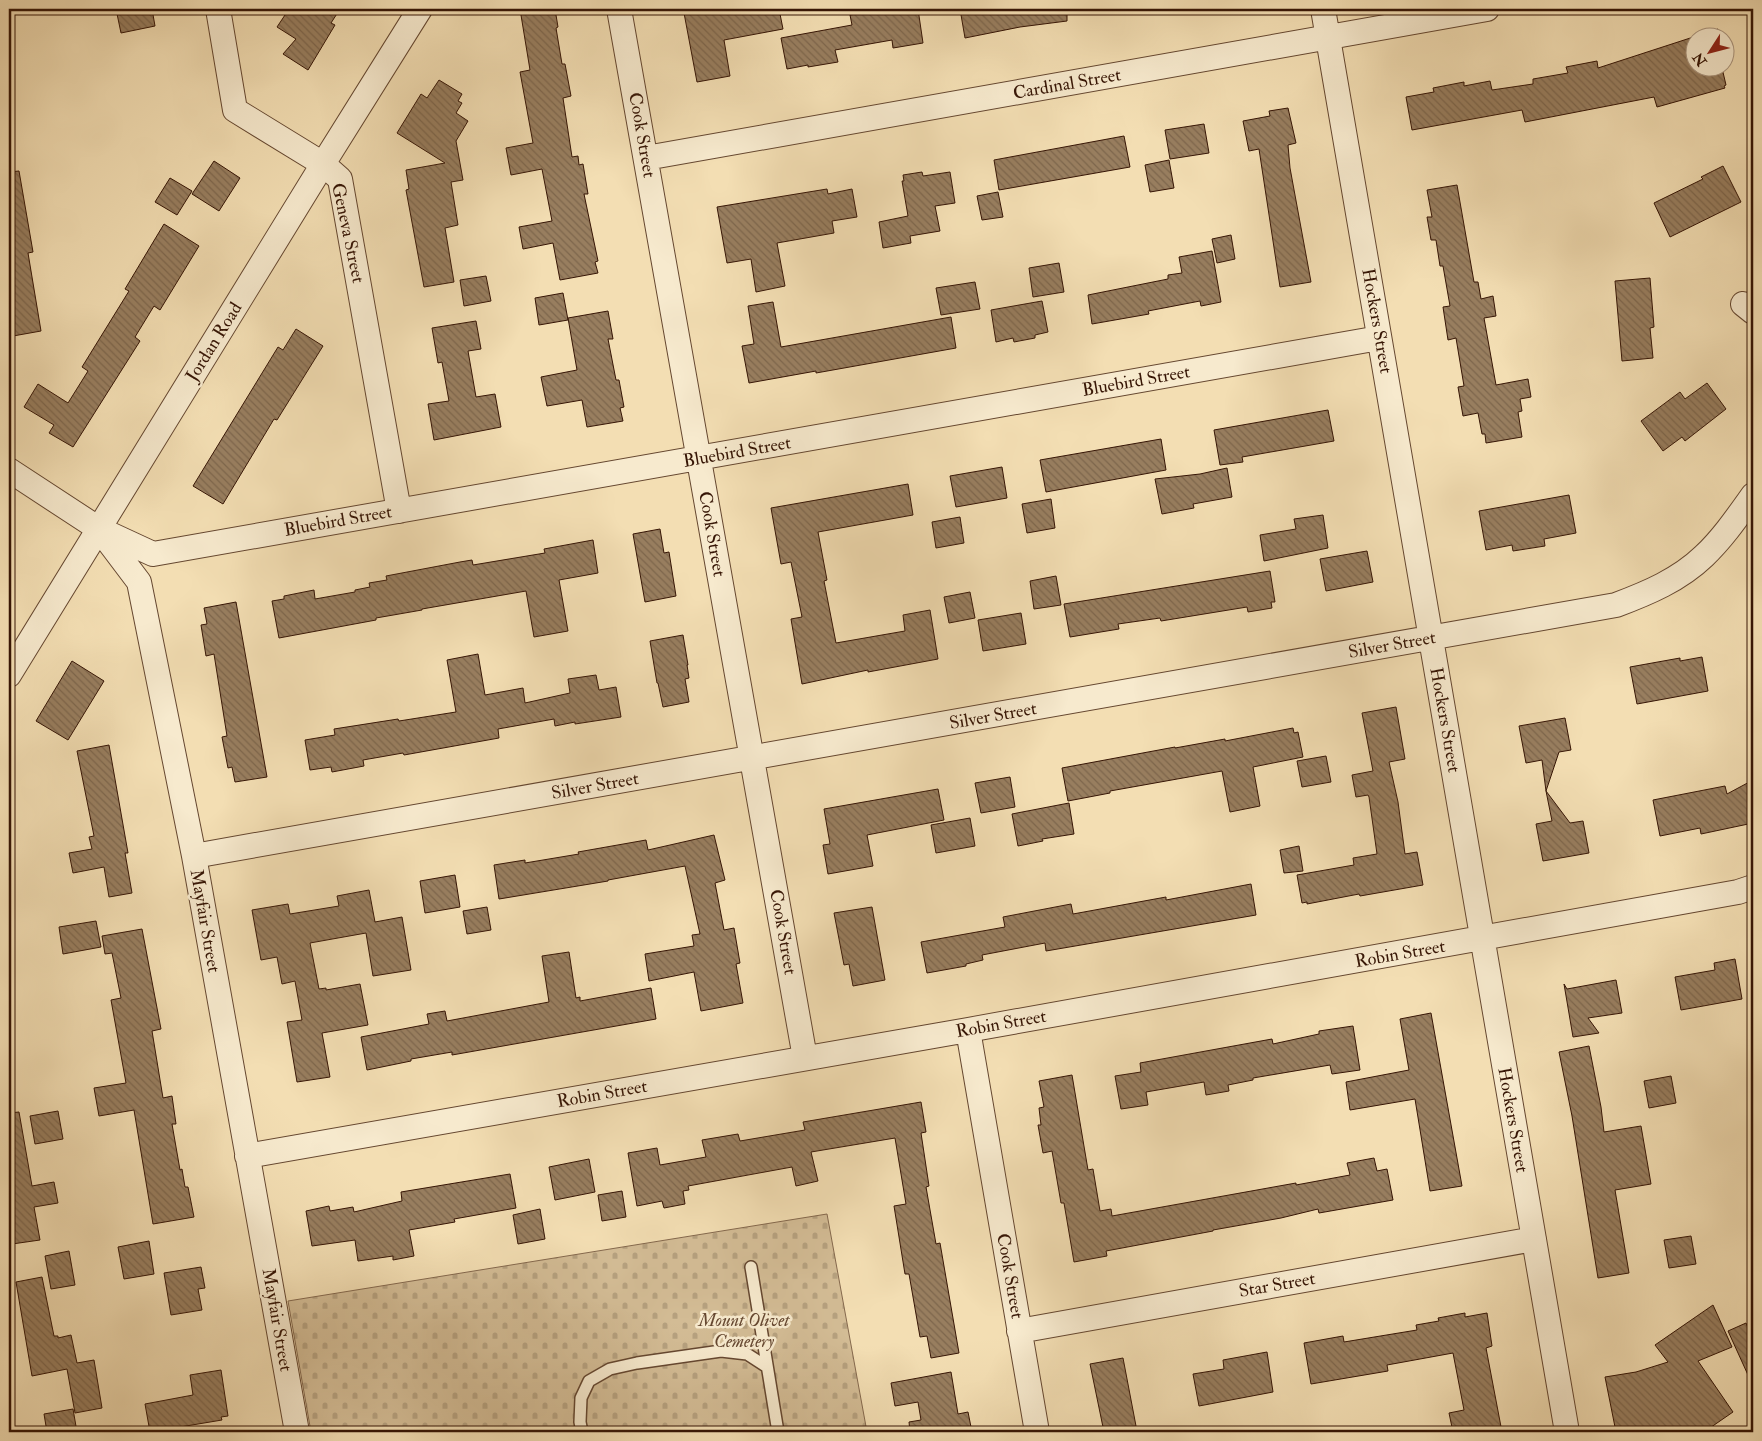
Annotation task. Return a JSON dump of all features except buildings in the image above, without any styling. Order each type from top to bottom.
[{"type":"street","name":"Geneva Street","points":[[218,9],[235,110],[323,164],[340,179],[399,511]]},
{"type":"street","name":"Jordan Road","points":[[9,675],[420,9]]},
{"type":"street","name":"Cook Street","points":[[619,9],[805,1058]]},
{"type":"street","name":"Hockers Street","points":[[1323,9],[1567,1432]]},
{"type":"street","name":"Cardinal Street","points":[[646,158],[1487,9]]},
{"type":"street","name":"Bluebird Street","points":[[99,529],[153,554],[1379,338]]},
{"type":"street","name":"Mayfair Street","points":[[9,470],[99,529],[139,582],[194,856],[297,1432]]},
{"type":"street","name":"Silver Street","points":[[194,856],[1616,605],[1645,594],[1674,579],[1704,556],[1726,532],[1753,495]]},
{"type":"street","name":"Robin Street","points":[[247,1156],[1482,939],[1738,892],[1753,887]]},
{"type":"street","name":"Cook Street","points":[[968,1030],[1037,1432]]},
{"type":"street","name":"Star Street","points":[[1019,1331],[1534,1239]]},
{"type":"lane","points":[[751,1267],[778,1432]]},
{"type":"lane","points":[[582,1432],[580,1422],[581,1398],[589,1381],[610,1369],[637,1363],[721,1351],[747,1354],[767,1367]]},
{"type":"green space","name":"Mount Olivet Cemetery","points":[[827,1214],[867,1432],[311,1432],[288,1301]]}]
